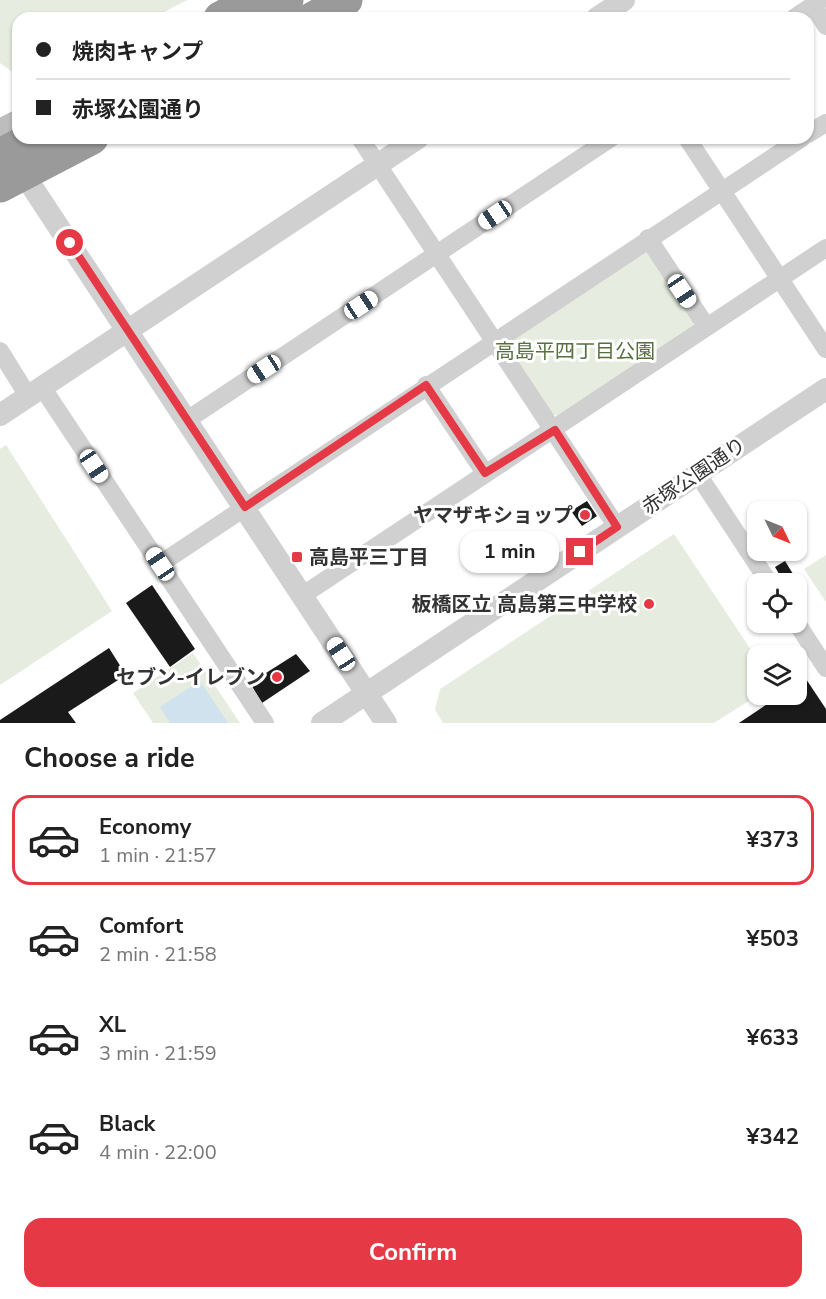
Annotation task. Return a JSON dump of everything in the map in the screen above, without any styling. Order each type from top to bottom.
[{"type":"highway","points":[[231,12],[253,0]]},
{"type":"highway","points":[[265,12],[287,0]]},
{"type":"highway","points":[[290,12],[311,0]]},
{"type":"highway","points":[[324,12],[346,0]]},
{"type":"highway","points":[[0,155],[21,144]]},
{"type":"highway","points":[[9,179],[53,144]]},
{"type":"highway","points":[[9,179],[80,144]]},
{"type":"main road","points":[[221,12],[243,0]]},
{"type":"main road","points":[[336,12],[358,0]]},
{"type":"main road","points":[[0,194],[9,179],[90,144]]},
{"type":"street","points":[[601,12],[624,0]]},
{"type":"street","points":[[803,12],[817,3],[826,26]]},
{"type":"street","points":[[0,132],[9,179],[129,330],[386,723]]},
{"type":"street","points":[[364,144],[617,527]]},
{"type":"street","points":[[0,415],[409,144]]},
{"type":"street","points":[[187,420],[602,144]]},
{"type":"street","points":[[691,144],[826,349]]},
{"type":"street","points":[[160,564],[426,385],[496,342],[648,238],[793,144]]},
{"type":"street","points":[[648,238],[706,326]]},
{"type":"street","points":[[303,595],[485,473],[555,430],[706,326],[826,248]]},
{"type":"street","points":[[0,351],[35,392],[160,564],[265,723]]},
{"type":"street","points":[[426,385],[485,473]]},
{"type":"street","name":"赤塚公園通り","points":[[322,723],[826,389]]},
{"type":"street","points":[[697,473],[763,573]]},
{"type":"street","points":[[803,633],[826,668]]},
{"type":"green space","points":[[0,0],[187,0],[164,12],[12,12],[12,72],[0,63]]},
{"type":"green space","name":"高島平四丁目公園","points":[[644,251],[651,252],[696,319],[693,326],[558,416],[551,414],[506,348],[509,340]]},
{"type":"green space","points":[[6,445],[112,611],[0,685],[0,449]]},
{"type":"green space","name":"板橋区立 高島第三中学校","points":[[674,534],[748,645],[747,702],[714,723],[443,723],[435,710],[440,689]]},
{"type":"green space","points":[[826,555],[826,602],[807,573],[804,569]]},
{"type":"green space","points":[[193,653],[240,723],[153,723],[133,693]]},
{"type":"water","points":[[200,681],[228,723],[170,723],[160,707]]},
{"type":"building","points":[[587,501],[597,516],[582,526],[571,511]]},
{"type":"building","points":[[785,561],[792,573],[779,573],[775,567]]},
{"type":"building","points":[[152,585],[195,649],[170,667],[126,603]]},
{"type":"building","points":[[109,648],[126,675],[68,712],[76,723],[0,723],[0,720]]},
{"type":"building","points":[[296,654],[310,671],[262,703],[250,683]]},
{"type":"building","points":[[807,680],[826,709],[826,723],[739,723],[766,705],[807,705]]},
{"type":"place","name":"ヤマザキショップ","points":[[585,515]]},
{"type":"place","name":"高島平三丁目","points":[[297,557]]},
{"type":"place","name":"板橋区立 高島第三中学校","points":[[649,604]]},
{"type":"place","name":"セブン-イレブン","points":[[277,677]]},
{"type":"route","points":[[70,243],[245,507],[426,385],[485,473],[555,430],[617,527],[580,552]]}]
